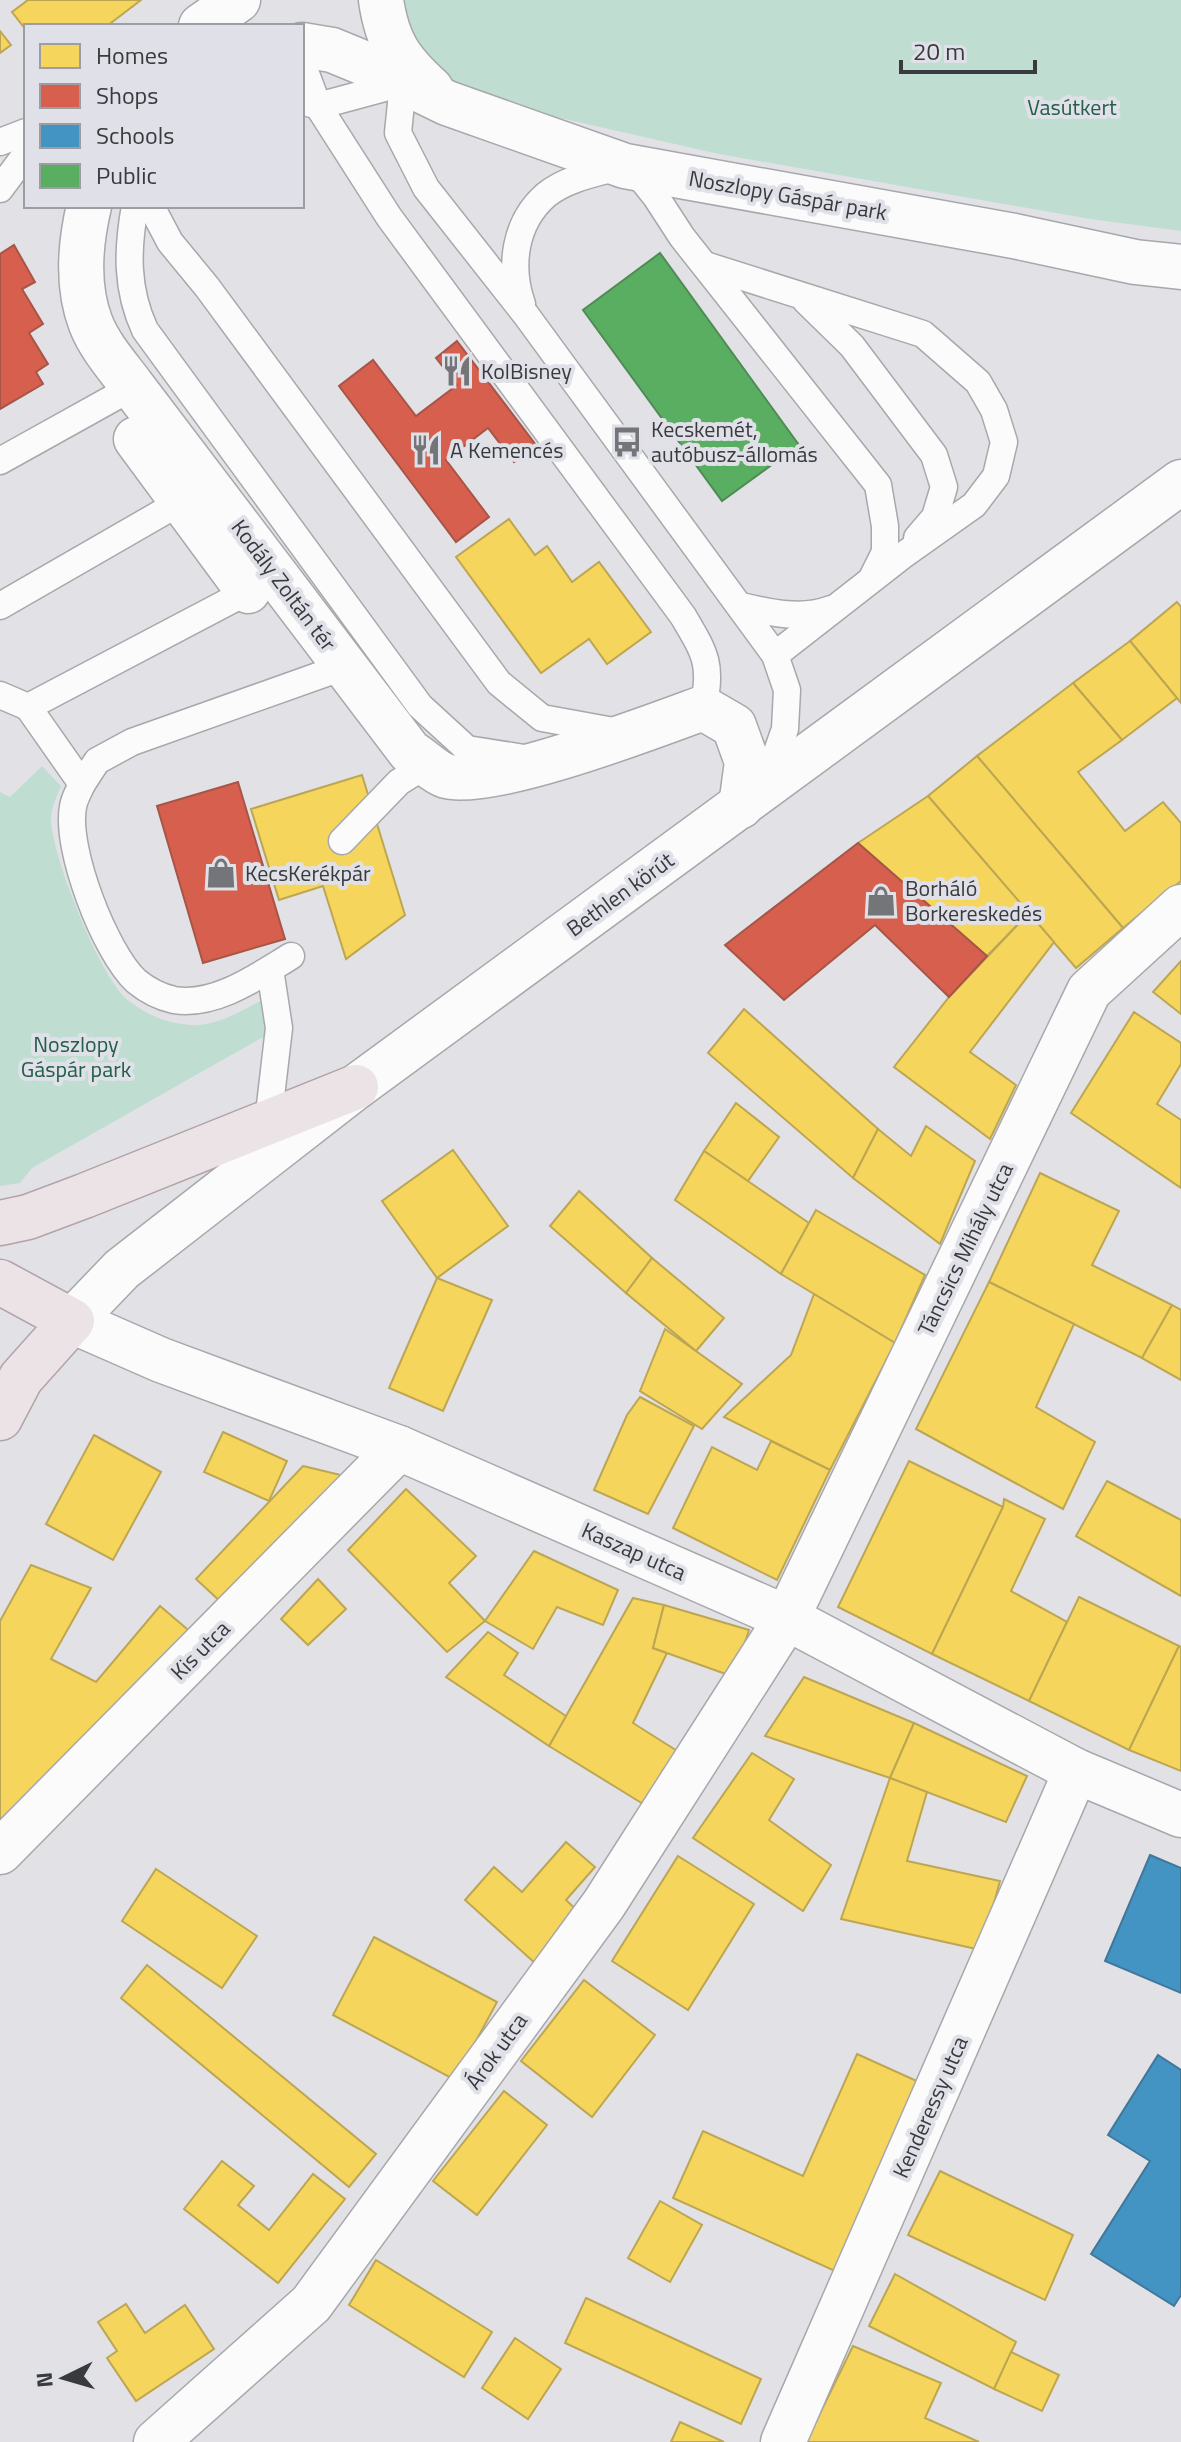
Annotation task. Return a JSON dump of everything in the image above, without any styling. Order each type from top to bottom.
[{"type":"main road","points":[[0,1223],[28,1217],[84,1196],[356,1087]]},
{"type":"main road","points":[[0,1282],[72,1321],[21,1378],[0,1418]]},
{"type":"street","points":[[204,24],[239,0]]},
{"type":"street","points":[[226,24],[239,0]]},
{"type":"street","points":[[381,0],[384,21],[403,64],[447,103]]},
{"type":"street","points":[[304,45],[332,50],[403,83]]},
{"type":"street","name":"Noszlopy Gáspár park","points":[[403,83],[447,103],[628,166],[1014,236],[1135,262],[1181,267]]},
{"type":"street","name":"Kodály Zoltán tér","points":[[61,208],[57,244],[59,286],[68,328],[86,371],[120,394]]},
{"type":"street","name":"Kodály Zoltán tér","points":[[88,208],[84,226],[82,286],[91,325],[120,394],[263,583],[346,666],[410,752],[414,773],[484,777],[631,734],[703,708]]},
{"type":"street","name":"Noszlopy Gáspár park","points":[[1135,262],[1181,299]]},
{"type":"street","name":"Bethlen körút","points":[[72,1321],[122,1269],[356,1087],[1180,482]]},
{"type":"street","points":[[703,708],[734,726],[747,762],[752,798]]},
{"type":"street","name":"Táncsics Mihály utca","points":[[787,1618],[1089,991],[1181,907]]},
{"type":"street","name":"Kaszap utca","points":[[72,1321],[161,1360],[399,1448],[787,1618],[1076,1771],[1181,1815]]},
{"type":"street","name":"Kis utca","points":[[0,1852],[399,1448]]},
{"type":"street","name":"Árok utca","points":[[156,2442],[311,2304],[604,1904],[787,1618]]},
{"type":"street","name":"Kenderessy utca","points":[[783,2442],[1076,1771]]},
{"type":"lane","points":[[304,73],[310,103],[389,217],[683,616],[700,644],[710,679],[703,708]]},
{"type":"lane","points":[[310,103],[403,83],[398,133],[426,188],[526,315],[775,655],[787,690],[785,729],[752,798]]},
{"type":"lane","points":[[0,142],[24,133]]},
{"type":"lane","points":[[0,189],[24,157]]},
{"type":"lane","points":[[526,315],[515,282],[515,257],[519,235],[536,207],[547,195],[573,180],[628,166],[878,485],[885,526],[885,552],[869,585]]},
{"type":"lane","points":[[135,208],[129,268],[134,305],[145,330],[420,706],[467,749],[543,761]]},
{"type":"lane","points":[[152,208],[170,242],[207,287],[499,683],[542,718],[631,734]]},
{"type":"lane","points":[[705,265],[923,334],[978,382],[994,410],[1004,442],[996,476],[974,505],[902,556],[869,585],[775,655]]},
{"type":"lane","points":[[802,297],[852,346],[934,455],[944,487],[935,517],[902,556]]},
{"type":"lane","points":[[0,461],[120,394]]},
{"type":"lane","points":[[0,606],[196,494]]},
{"type":"lane","points":[[28,707],[263,583]]},
{"type":"lane","points":[[741,606],[807,617],[843,604]]},
{"type":"lane","points":[[268,1122],[279,1028],[280,962],[209,1000],[174,1000],[154,993],[137,981],[122,965],[107,938],[77,858],[72,831],[73,805],[97,761],[132,742],[346,666]]},
{"type":"lane","points":[[0,695],[28,707],[82,784]]},
{"type":"lane","points":[[342,841],[414,773]]},
{"type":"green space","name":"Vasútkert","points":[[402,0],[1181,0],[1181,231],[1090,219],[719,154],[476,99],[425,65]]},
{"type":"green space","name":"Noszlopy Gáspár park","points":[[42,766],[61,786],[51,821],[69,888],[104,968],[117,988],[149,1014],[190,1025],[212,1023],[234,1015],[275,993],[279,1028],[32,1168],[20,1183],[0,1186],[0,792],[10,797]]},
{"type":"building: Homes","points":[[28,0],[141,0],[110,24],[24,24],[24,27],[12,12]]},
{"type":"building: Homes","points":[[0,31],[11,45],[0,53]]},
{"type":"building: Homes","points":[[509,519],[535,555],[547,546],[572,582],[599,562],[651,632],[607,664],[589,639],[541,673],[456,557]]},
{"type":"building: Homes","points":[[1177,602],[1181,607],[1181,703],[1130,641]]},
{"type":"building: Homes","points":[[1130,641],[1177,698],[1122,740],[1073,683]]},
{"type":"building: Homes","points":[[1073,683],[1122,740],[1078,772],[1125,831],[1163,802],[1181,823],[1181,881],[1123,928],[977,756]]},
{"type":"building: Homes","points":[[977,756],[1123,928],[1076,968],[928,796]]},
{"type":"building: Homes","points":[[362,775],[405,915],[346,959],[323,886],[279,900],[251,809]]},
{"type":"building: Homes","points":[[928,796],[1029,913],[987,956],[858,843]]},
{"type":"building: Homes","points":[[1029,913],[1054,942],[970,1052],[1016,1085],[990,1139],[894,1067],[949,997]]},
{"type":"building: Homes","points":[[1181,961],[1181,1014],[1153,992]]},
{"type":"building: Homes","points":[[744,1009],[878,1129],[853,1178],[708,1053]]},
{"type":"building: Homes","points":[[1134,1012],[1181,1043],[1181,1064],[1157,1104],[1181,1120],[1181,1188],[1071,1113]]},
{"type":"building: Homes","points":[[736,1103],[779,1137],[748,1181],[704,1151]]},
{"type":"building: Homes","points":[[926,1126],[975,1161],[940,1244],[853,1178],[878,1129],[911,1156]]},
{"type":"building: Homes","points":[[453,1150],[508,1226],[437,1278],[382,1201]]},
{"type":"building: Homes","points":[[704,1151],[809,1223],[781,1274],[675,1200]]},
{"type":"building: Homes","points":[[1040,1173],[1119,1211],[1092,1265],[1172,1305],[1142,1358],[989,1282]]},
{"type":"building: Homes","points":[[579,1191],[652,1258],[626,1293],[550,1226]]},
{"type":"building: Homes","points":[[816,1210],[925,1275],[895,1343],[781,1274]]},
{"type":"building: Homes","points":[[652,1258],[724,1318],[696,1351],[626,1293]]},
{"type":"building: Homes","points":[[437,1278],[492,1300],[443,1411],[389,1388]]},
{"type":"building: Homes","points":[[989,1282],[1074,1324],[1036,1407],[1095,1442],[1063,1509],[916,1429]]},
{"type":"building: Homes","points":[[814,1294],[895,1343],[830,1470],[724,1417],[791,1355]]},
{"type":"building: Homes","points":[[1172,1305],[1181,1310],[1181,1380],[1142,1358]]},
{"type":"building: Homes","points":[[665,1329],[742,1384],[702,1429],[640,1391]]},
{"type":"building: Homes","points":[[640,1397],[694,1426],[648,1514],[594,1490],[627,1415]]},
{"type":"building: Homes","points":[[223,1432],[287,1461],[269,1501],[204,1472]]},
{"type":"building: Homes","points":[[94,1435],[161,1472],[113,1560],[46,1524]]},
{"type":"building: Homes","points":[[771,1441],[830,1470],[777,1580],[673,1528],[712,1447],[757,1470]]},
{"type":"building: Homes","points":[[909,1461],[1003,1507],[932,1654],[838,1607]]},
{"type":"building: Homes","points":[[303,1466],[345,1476],[223,1604],[196,1579]]},
{"type":"building: Homes","points":[[1107,1481],[1181,1520],[1181,1596],[1076,1536]]},
{"type":"building: Homes","points":[[406,1489],[476,1556],[449,1583],[485,1621],[447,1652],[348,1550]]},
{"type":"building: Homes","points":[[1004,1499],[1045,1519],[1011,1591],[1067,1622],[1029,1701],[932,1654],[1003,1507]]},
{"type":"building: Homes","points":[[534,1551],[618,1590],[603,1625],[557,1607],[533,1649],[485,1621]]},
{"type":"building: Homes","points":[[31,1565],[91,1588],[51,1659],[96,1682],[160,1606],[193,1634],[0,1831],[0,1621]]},
{"type":"building: Homes","points":[[318,1579],[346,1609],[308,1645],[281,1619]]},
{"type":"building: Homes","points":[[1079,1597],[1179,1646],[1129,1750],[1029,1701]]},
{"type":"building: Homes","points":[[633,1598],[664,1605],[653,1648],[667,1653],[633,1723],[682,1754],[648,1807],[549,1746]]},
{"type":"building: Homes","points":[[664,1605],[749,1630],[734,1677],[653,1648]]},
{"type":"building: Homes","points":[[488,1632],[518,1653],[504,1675],[566,1716],[549,1746],[446,1677]]},
{"type":"building: Homes","points":[[1181,1647],[1181,1771],[1129,1750]]},
{"type":"building: Homes","points":[[804,1677],[914,1723],[890,1778],[765,1736]]},
{"type":"building: Homes","points":[[914,1723],[1027,1776],[1006,1822],[890,1778]]},
{"type":"building: Homes","points":[[752,1753],[794,1779],[769,1820],[831,1865],[803,1911],[693,1838]]},
{"type":"building: Homes","points":[[890,1778],[927,1792],[907,1861],[1000,1881],[981,1950],[841,1919]]},
{"type":"building: Homes","points":[[566,1842],[595,1867],[566,1900],[581,1914],[536,1964],[465,1900],[494,1867],[522,1892]]},
{"type":"building: Homes","points":[[678,1856],[754,1904],[688,2010],[612,1961]]},
{"type":"building: Homes","points":[[156,1869],[257,1936],[222,1988],[122,1921]]},
{"type":"building: Homes","points":[[374,1937],[497,2002],[455,2080],[333,2015]]},
{"type":"building: Homes","points":[[147,1965],[376,2154],[349,2187],[121,1998]]},
{"type":"building: Homes","points":[[584,1980],[655,2035],[592,2117],[521,2061]]},
{"type":"building: Homes","points":[[857,2054],[919,2082],[835,2271],[673,2198],[703,2131],[803,2176]]},
{"type":"building: Homes","points":[[504,2091],[547,2125],[477,2215],[433,2181]]},
{"type":"building: Homes","points":[[222,2161],[254,2186],[238,2205],[269,2230],[313,2174],[345,2199],[278,2283],[184,2209]]},
{"type":"building: Homes","points":[[940,2171],[1073,2235],[1045,2300],[908,2235]]},
{"type":"building: Homes","points":[[660,2201],[702,2225],[670,2282],[628,2258]]},
{"type":"building: Homes","points":[[376,2260],[492,2332],[464,2377],[349,2305]]},
{"type":"building: Homes","points":[[895,2274],[1016,2342],[994,2389],[869,2326]]},
{"type":"building: Homes","points":[[586,2298],[761,2379],[741,2424],[565,2343]]},
{"type":"building: Homes","points":[[126,2304],[145,2333],[185,2305],[214,2349],[136,2401],[107,2358],[117,2351],[98,2322]]},
{"type":"building: Homes","points":[[515,2338],[561,2369],[528,2419],[482,2388]]},
{"type":"building: Homes","points":[[853,2346],[941,2383],[925,2418],[979,2442],[806,2442]]},
{"type":"building: Homes","points":[[1011,2352],[1059,2375],[1042,2411],[994,2389]]},
{"type":"building: Homes","points":[[680,2422],[724,2442],[671,2442]]},
{"type":"building: Shops","points":[[14,245],[35,282],[22,289],[43,324],[29,333],[48,364],[36,372],[43,384],[0,409],[0,254]]},
{"type":"building: Shops","points":[[457,341],[536,445],[514,462],[488,428],[446,460],[489,517],[456,542],[339,386],[373,360],[416,416],[457,385],[436,358]]},
{"type":"building: Shops","name":"KecsKerékpár","points":[[238,782],[285,939],[203,963],[157,806]]},
{"type":"building: Shops","points":[[858,843],[987,956],[949,997],[875,925],[784,1000],[725,945]]},
{"type":"building: Schools","points":[[1150,1855],[1181,1868],[1181,1993],[1105,1961]]},
{"type":"building: Schools","points":[[1158,2055],[1181,2070],[1181,2295],[1174,2306],[1091,2254],[1150,2161],[1108,2135]]},
{"type":"building: Public","points":[[660,253],[799,445],[722,501],[583,310]]},
{"type":"place","name":"KolBisney","points":[[457,371]]},
{"type":"place","name":"Kecskemét, autóbusz-állomás","points":[[627,442]]},
{"type":"place","name":"A Kemencés","points":[[426,450]]},
{"type":"place","name":"KecsKerékpár","points":[[221,873]]},
{"type":"place","name":"Borháló Borkereskedés","points":[[881,901]]}]
